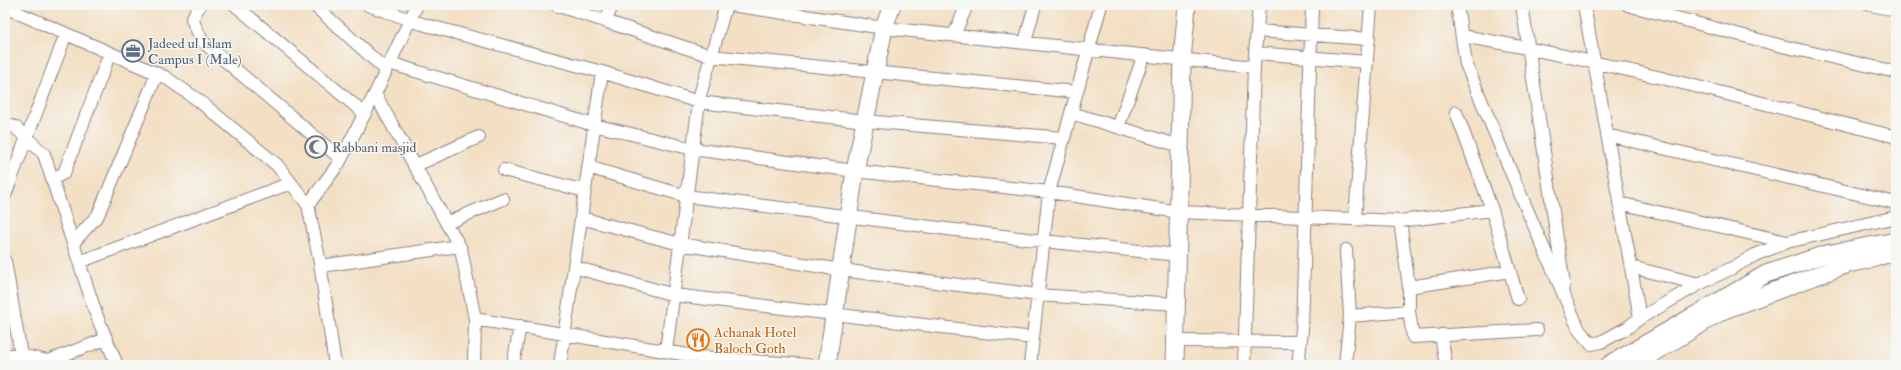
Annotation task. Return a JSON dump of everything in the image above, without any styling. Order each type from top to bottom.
[{"type":"street","points":[[200,5],[192,19],[202,41],[341,158]]},
{"type":"street","points":[[235,5],[365,114]]},
{"type":"street","points":[[314,5],[388,66],[594,125],[693,149],[855,171],[1049,192],[1178,212],[1400,221],[1492,210]]},
{"type":"street","points":[[368,5],[409,20],[602,72],[699,102],[865,121],[1064,138]]},
{"type":"street","points":[[308,205],[341,158],[365,114],[417,5]]},
{"type":"street","points":[[556,5],[711,56],[1076,92]]},
{"type":"street","points":[[606,21],[612,5]]},
{"type":"street","points":[[666,351],[699,102],[726,5]]},
{"type":"street","points":[[731,5],[884,28],[1254,67]]},
{"type":"street","points":[[827,365],[855,171],[884,28],[892,5]]},
{"type":"street","points":[[954,35],[967,5]]},
{"type":"street","points":[[1025,42],[1035,5]]},
{"type":"street","points":[[1030,365],[1049,192],[1101,5]]},
{"type":"street","points":[[1175,365],[1182,60],[1187,5]]},
{"type":"street","points":[[1244,365],[1254,67],[1259,5]]},
{"type":"street","points":[[1298,365],[1305,216],[1312,5]]},
{"type":"street","points":[[1355,218],[1371,5]]},
{"type":"street","points":[[1457,5],[1466,64],[1567,301],[1580,330],[1591,344],[1601,342],[1627,328],[1640,318],[1699,284],[1755,255],[1787,242],[1896,217]]},
{"type":"street","points":[[1522,5],[1567,301]]},
{"type":"street","points":[[1584,5],[1640,318]]},
{"type":"street","points":[[1628,5],[1778,44],[1896,72]]},
{"type":"street","points":[[1870,5],[1896,10]]},
{"type":"street","points":[[8,11],[66,34],[165,77],[198,100],[277,165],[308,205],[321,266],[335,365]]},
{"type":"street","points":[[1257,31],[1369,39]]},
{"type":"street","points":[[5,195],[66,34]]},
{"type":"street","points":[[1462,36],[1528,47],[1594,61],[1896,137]]},
{"type":"street","points":[[52,179],[64,173],[110,53]]},
{"type":"street","points":[[1255,53],[1310,56],[1367,62]]},
{"type":"street","points":[[1118,127],[1144,55]]},
{"type":"street","points":[[560,365],[602,72]]},
{"type":"street","points":[[73,243],[98,215],[157,74]]},
{"type":"street","points":[[375,94],[459,246],[475,319],[474,365]]},
{"type":"street","points":[[1456,112],[1492,210],[1518,299]]},
{"type":"street","points":[[1071,113],[1180,146]]},
{"type":"street","points":[[5,124],[15,127],[44,154],[79,262],[106,339],[117,365]]},
{"type":"street","points":[[1607,135],[1896,202]]},
{"type":"street","points":[[414,166],[479,137]]},
{"type":"street","points":[[588,167],[686,196],[849,215],[1043,241],[1178,256]]},
{"type":"street","points":[[504,170],[585,191]]},
{"type":"street","points":[[79,262],[291,184]]},
{"type":"street","points":[[447,223],[503,200]]},
{"type":"street","points":[[1619,203],[1787,242]]},
{"type":"street","points":[[581,218],[680,244],[841,270],[1038,295],[1176,304]]},
{"type":"street","points":[[1400,221],[1409,287],[1409,311],[1413,337],[1537,330]]},
{"type":"street","points":[[1610,365],[1766,274],[1826,254],[1896,241]]},
{"type":"street","points":[[321,266],[459,246]]},
{"type":"street","points":[[1345,365],[1350,316],[1346,250]]},
{"type":"street","points":[[1634,365],[1724,310],[1848,264],[1875,258],[1896,251]]},
{"type":"street","points":[[5,261],[21,355]]},
{"type":"street","points":[[574,267],[674,295],[1033,338]]},
{"type":"street","points":[[1631,267],[1699,284]]},
{"type":"street","points":[[1409,287],[1510,271]]},
{"type":"street","points":[[1350,316],[1409,311]]},
{"type":"street","points":[[475,319],[700,356],[807,365]]},
{"type":"street","points":[[513,365],[520,326]]},
{"type":"street","points":[[1442,335],[1446,365]]},
{"type":"street","points":[[5,355],[21,355],[47,363],[106,339]]},
{"type":"street","points":[[1175,341],[1300,342]]},
{"type":"place","name":"Jadeed ul Islam Campus I (Male)","points":[[133,51]]},
{"type":"place","name":"Rabbani masjid","points":[[316,147]]},
{"type":"place","name":"Achanak Hotel Baloch Goth","points":[[698,340]]}]
